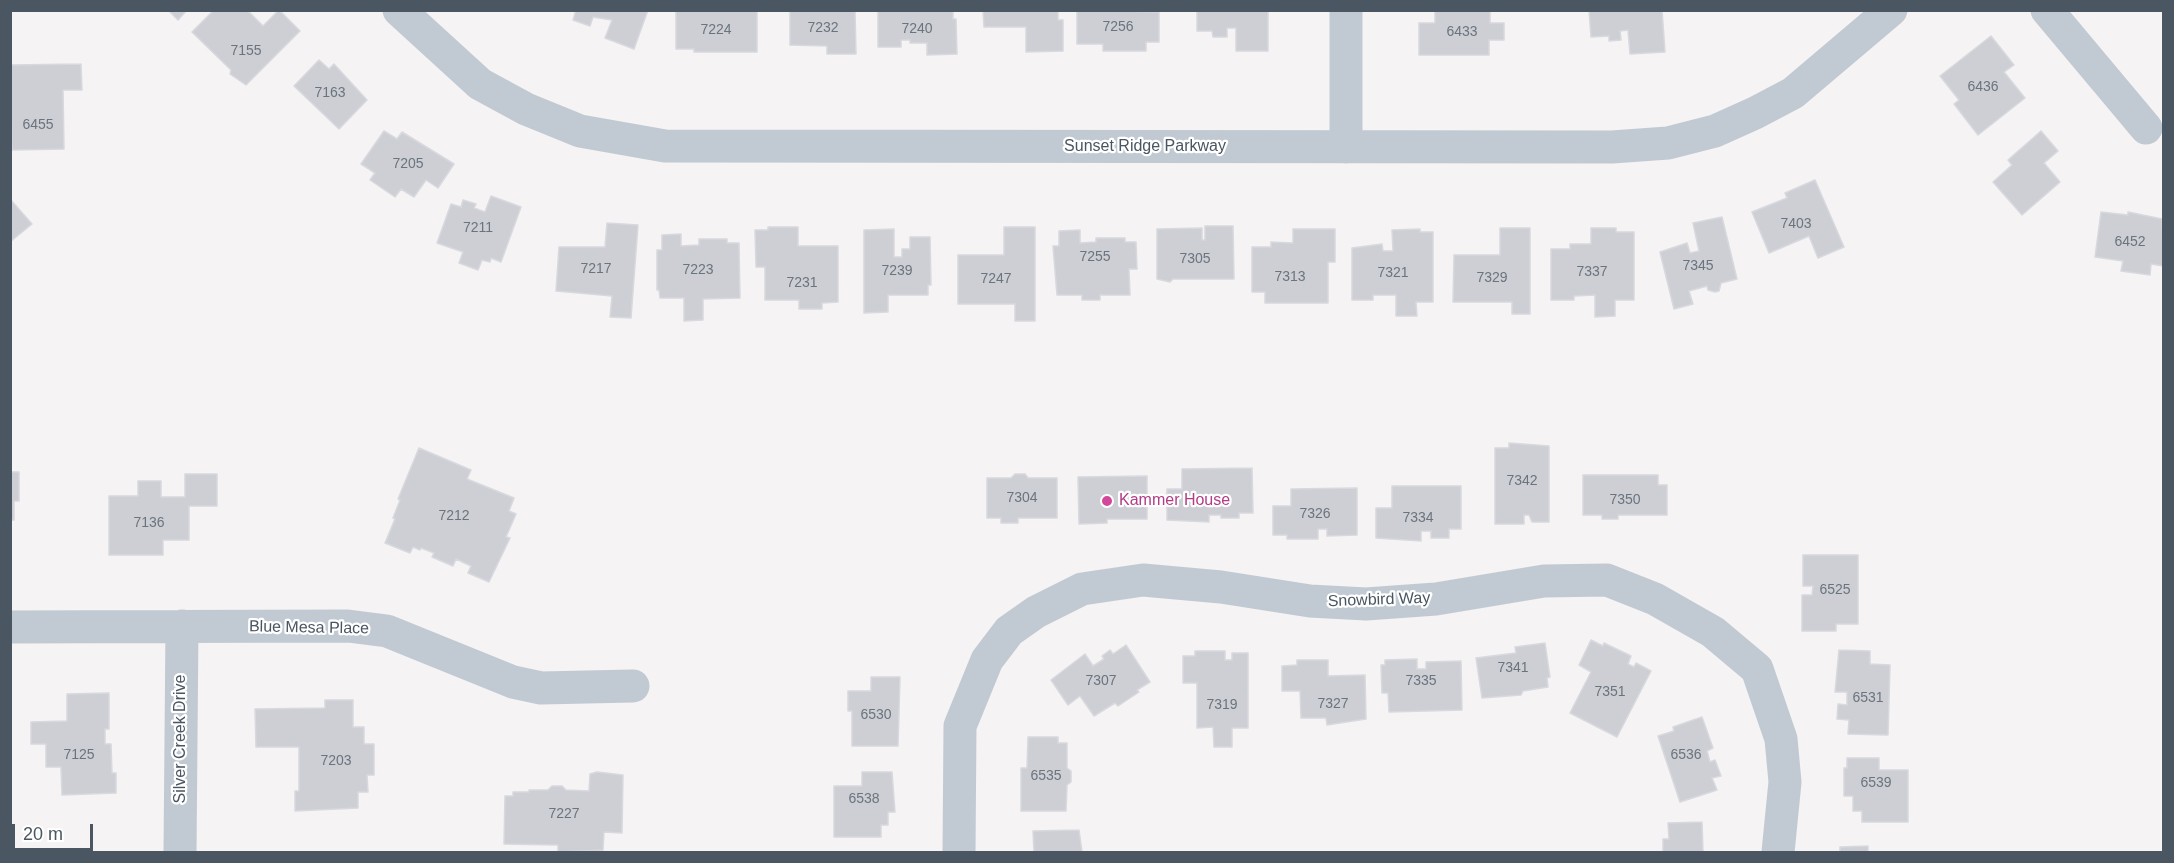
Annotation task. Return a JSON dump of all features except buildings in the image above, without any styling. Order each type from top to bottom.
[{"type":"street","name":"Sunset Ridge Parkway","points":[[399,10],[480,84],[526,110],[580,131],[624,141],[665,146],[1346,147],[1612,147],[1668,143],[1715,131],[1793,93],[1891,10]]},
{"type":"street","points":[[1346,10],[1346,147]]},
{"type":"street","points":[[2047,10],[2146,128]]},
{"type":"street","name":"Snowbird Way","points":[[959,852],[960,726],[987,660],[1009,631],[1036,612],[1082,589],[1143,580],[1221,587],[1310,601],[1365,604],[1436,599],[1544,581],[1607,580],[1655,599],[1713,632],[1756,669],[1781,739],[1785,782],[1778,852]]},
{"type":"street","name":"Silver Creek Drive","points":[[180,852],[182,626]]},
{"type":"street","name":"Blue Mesa Place","points":[[10,627],[348,626],[387,631],[513,682],[541,688],[633,687]]},
{"type":"place","name":"Kammer House","points":[[1107,501]]}]
